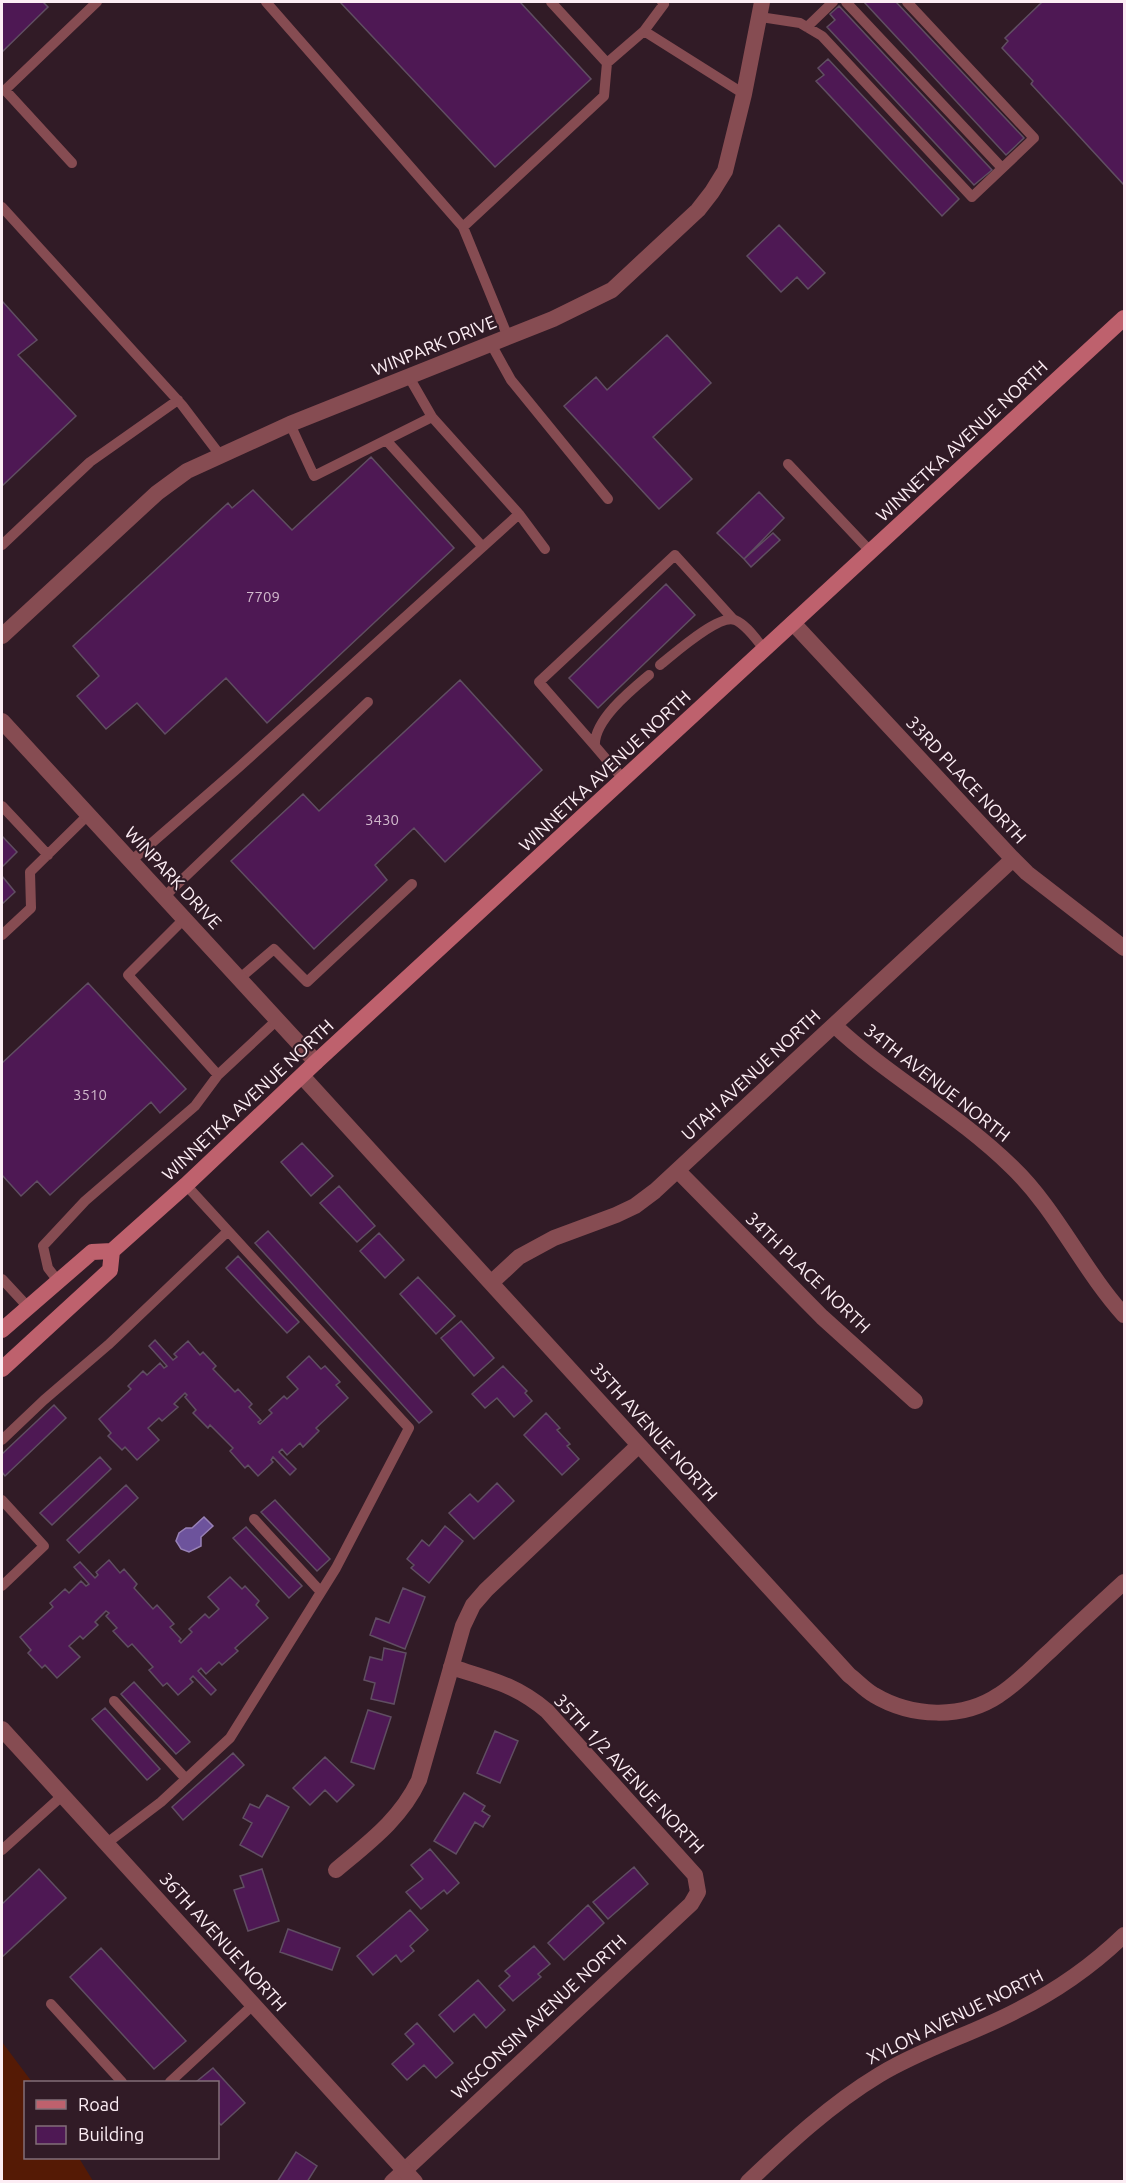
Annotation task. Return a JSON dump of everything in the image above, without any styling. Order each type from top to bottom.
[{"type":"main road","name":"WINNETKA AVENUE NORTH","points":[[2,1330],[92,1252],[112,1251],[186,1185],[316,1062],[1125,318]]},
{"type":"main road","name":"WINNETKA AVENUE NORTH","points":[[2,1370],[110,1270],[112,1251]]},
{"type":"street","name":"WINPARK DRIVE","points":[[2,636],[157,493],[187,471],[290,424],[587,304],[612,290],[698,210],[725,171],[744,94],[761,9]]},
{"type":"street","name":"33RD PLACE NORTH","points":[[793,623],[1027,873],[1125,948]]},
{"type":"street","name":"WINPARK DRIVE","points":[[2,721],[316,1062]]},
{"type":"street","name":"UTAH AVENUE NORTH","points":[[491,1283],[519,1257],[554,1238],[635,1206],[678,1171],[1013,859]]},
{"type":"street","name":"34TH AVENUE NORTH","points":[[834,1025],[859,1049],[981,1138],[1014,1168],[1044,1204],[1069,1242],[1125,1315]]},
{"type":"street","name":"35TH AVENUE NORTH","points":[[302,1076],[849,1675],[872,1694],[900,1708],[930,1713],[954,1712],[978,1707],[1000,1695],[1019,1680],[1125,1582]]},
{"type":"street","name":"34TH PLACE NORTH","points":[[678,1171],[822,1317],[915,1401]]},
{"type":"street","points":[[336,1870],[376,1837],[412,1796],[419,1780],[463,1626],[473,1605],[639,1445]]},
{"type":"street","name":"35TH 1/2 AVENUE NORTH","points":[[451,1667],[513,1687],[547,1711],[695,1875],[698,1892]]},
{"type":"street","name":"36TH AVENUE NORTH","points":[[2,1729],[409,2176]]},
{"type":"street","name":"WISCONSIN AVENUE NORTH","points":[[392,2181],[409,2176],[691,1904],[698,1892]]},
{"type":"street","name":"XYLON AVENUE NORTH","points":[[748,2181],[836,2105],[880,2074],[1016,2012],[1048,1994],[1075,1977],[1125,1935]]},
{"type":"lane","points":[[72,163],[5,90],[97,2]]},
{"type":"lane","points":[[266,2],[463,226],[508,337]]},
{"type":"lane","points":[[551,2],[608,63]]},
{"type":"lane","points":[[463,226],[604,96],[608,63],[644,31],[664,4],[662,2]]},
{"type":"lane","points":[[807,27],[833,2]]},
{"type":"lane","points":[[846,2],[1002,168]]},
{"type":"lane","points":[[761,9],[801,24],[822,36],[972,197],[1034,138],[907,2]]},
{"type":"lane","points":[[644,31],[744,94]]},
{"type":"lane","points":[[2,207],[178,400],[220,455]]},
{"type":"lane","points":[[491,344],[510,380],[608,500]]},
{"type":"lane","points":[[409,377],[432,417],[519,514],[545,549]]},
{"type":"lane","points":[[2,545],[90,462],[178,400]]},
{"type":"lane","points":[[290,424],[314,476],[432,417]]},
{"type":"lane","points":[[386,440],[482,546]]},
{"type":"lane","points":[[788,464],[871,552]]},
{"type":"lane","points":[[131,861],[305,708],[519,514]]},
{"type":"lane","points":[[624,780],[539,682],[675,555],[733,619],[742,624],[765,650]]},
{"type":"lane","points":[[660,665],[699,634],[725,620],[733,619]]},
{"type":"lane","points":[[595,746],[597,730],[623,698],[649,675]]},
{"type":"lane","points":[[164,897],[368,702]]},
{"type":"lane","points":[[2,806],[48,855]]},
{"type":"lane","points":[[2,935],[31,908],[30,872],[88,815]]},
{"type":"lane","points":[[239,980],[274,949],[307,982],[412,884]]},
{"type":"lane","points":[[184,919],[128,975],[218,1075]]},
{"type":"lane","points":[[58,1281],[48,1268],[43,1246],[85,1201],[195,1106],[218,1075],[277,1020]]},
{"type":"lane","points":[[107,1843],[161,1802],[230,1738],[347,1548],[409,1428],[186,1185]]},
{"type":"lane","points":[[2,1440],[44,1400],[108,1346],[228,1231]]},
{"type":"lane","points":[[2,1279],[28,1307]]},
{"type":"lane","points":[[2,1500],[44,1546],[2,1586]]},
{"type":"lane","points":[[254,1519],[321,1592]]},
{"type":"lane","points":[[114,1701],[186,1779]]},
{"type":"lane","points":[[2,1850],[63,1795]]},
{"type":"lane","points":[[51,2004],[121,2081]]},
{"type":"lane","points":[[171,2081],[253,2006]]},
{"type":"shaded area","points":[[204,1517],[213,1526],[201,1537],[201,1546],[189,1552],[181,1549],[176,1541],[179,1533],[186,1528],[192,1528]]},
{"type":"shaded area","points":[[2,2042],[31,2081],[24,2081],[24,2159],[80,2159],[93,2181],[2,2181]]},
{"type":"building","points":[[2,2],[43,2],[48,7],[2,52]]},
{"type":"building","points":[[340,2],[520,2],[591,79],[495,167]]},
{"type":"building","points":[[864,2],[896,2],[1024,138],[1006,155]]},
{"type":"building","points":[[1039,2],[1124,2],[1124,185],[1031,84],[1033,81],[1002,48],[1008,41],[1005,38],[1041,3]]},
{"type":"building","points":[[839,6],[992,170],[974,185],[827,27],[835,20],[830,14]]},
{"type":"building","points":[[828,59],[959,199],[942,216],[816,81],[824,75],[818,68]]},
{"type":"building","points":[[779,225],[825,273],[808,289],[797,277],[781,292],[747,256]]},
{"type":"building","points":[[2,301],[37,340],[18,355],[76,416],[2,486]]},
{"type":"building","points":[[667,335],[711,383],[653,437],[692,479],[659,509],[564,406],[596,377],[607,390]]},
{"type":"building","points":[[371,457],[454,548],[267,723],[226,678],[165,734],[137,703],[106,729],[77,696],[99,676],[73,646],[228,503],[232,508],[253,490],[292,530]]},
{"type":"building","points":[[759,492],[784,518],[744,559],[717,533]]},
{"type":"building","points":[[773,533],[780,540],[751,567],[744,559]]},
{"type":"building","points":[[666,584],[695,615],[598,708],[569,678]]},
{"type":"building","points":[[460,680],[542,770],[445,862],[414,828],[375,865],[387,880],[314,949],[231,861],[303,794],[319,811]]},
{"type":"building","points":[[2,836],[17,852],[2,867]]},
{"type":"building","points":[[2,876],[15,892],[2,904]]},
{"type":"building","points":[[88,983],[186,1089],[160,1113],[151,1102],[50,1195],[37,1181],[21,1196],[2,1175],[2,1063]]},
{"type":"building","points":[[302,1143],[333,1176],[311,1196],[281,1162]]},
{"type":"building","points":[[339,1186],[375,1226],[357,1242],[320,1203]]},
{"type":"building","points":[[268,1231],[432,1412],[419,1423],[255,1243]]},
{"type":"building","points":[[379,1233],[404,1260],[385,1278],[360,1251]]},
{"type":"building","points":[[238,1256],[299,1322],[287,1333],[226,1268]]},
{"type":"building","points":[[418,1277],[455,1316],[436,1334],[400,1294]]},
{"type":"building","points":[[461,1321],[494,1358],[474,1376],[441,1338]]},
{"type":"building","points":[[155,1340],[173,1360],[177,1357],[174,1354],[188,1341],[200,1355],[203,1352],[216,1366],[213,1369],[235,1392],[238,1389],[252,1404],[249,1407],[261,1420],[258,1422],[260,1424],[272,1413],[269,1410],[284,1396],[287,1399],[298,1389],[287,1377],[309,1356],[321,1369],[325,1366],[340,1382],[336,1385],[348,1398],[316,1428],[319,1431],[303,1447],[300,1443],[287,1455],[282,1449],[279,1452],[296,1469],[290,1475],[273,1457],[271,1460],[273,1462],[258,1476],[248,1465],[245,1468],[230,1451],[233,1448],[210,1425],[208,1428],[193,1413],[196,1410],[185,1397],[187,1395],[185,1393],[174,1404],[178,1407],[162,1421],[159,1418],[148,1428],[159,1440],[137,1460],[125,1447],[122,1450],[108,1436],[111,1433],[99,1419],[131,1389],[128,1386],[143,1371],[147,1375],[160,1363],[164,1368],[167,1366],[149,1346]]},
{"type":"building","points":[[503,1366],[527,1391],[525,1393],[532,1401],[514,1417],[497,1398],[485,1408],[472,1394]]},
{"type":"building","points":[[54,1405],[66,1418],[5,1476],[2,1472],[2,1454]]},
{"type":"building","points":[[546,1413],[560,1428],[557,1430],[570,1444],[567,1446],[579,1459],[562,1475],[524,1435]]},
{"type":"building","points":[[100,1457],[111,1469],[52,1525],[40,1513]]},
{"type":"building","points":[[497,1483],[514,1501],[474,1539],[449,1513],[470,1494],[478,1502]]},
{"type":"building","points":[[126,1485],[138,1498],[79,1553],[67,1540]]},
{"type":"building","points":[[275,1500],[330,1559],[317,1571],[261,1512]]},
{"type":"building","points":[[445,1526],[463,1541],[429,1583],[411,1568],[414,1565],[407,1559],[422,1540],[429,1546]]},
{"type":"building","points":[[246,1527],[302,1586],[289,1598],[233,1538]]},
{"type":"building","points":[[109,1560],[120,1573],[124,1569],[137,1584],[134,1588],[153,1609],[157,1605],[174,1624],[170,1627],[181,1639],[179,1641],[181,1643],[192,1632],[189,1629],[205,1614],[209,1618],[219,1609],[208,1597],[230,1577],[242,1589],[245,1586],[259,1601],[256,1605],[268,1618],[235,1648],[238,1651],[222,1665],[219,1662],[206,1674],[201,1668],[198,1671],[216,1690],[211,1695],[193,1676],[190,1679],[193,1682],[178,1695],[167,1683],[163,1686],[149,1670],[153,1667],[132,1644],[128,1647],[113,1631],[117,1628],[106,1616],[109,1613],[106,1611],[95,1622],[98,1625],[83,1639],[80,1636],[69,1646],[80,1657],[57,1678],[45,1665],[42,1668],[28,1653],[31,1650],[20,1637],[53,1607],[50,1603],[65,1589],[69,1593],[81,1581],[86,1586],[89,1584],[74,1567],[80,1562],[95,1578],[98,1575],[96,1572]]},
{"type":"building","points":[[403,1588],[425,1597],[405,1649],[370,1635],[376,1618],[389,1623]]},
{"type":"building","points":[[384,1648],[406,1653],[394,1704],[371,1699],[375,1683],[364,1680],[370,1657],[382,1660]]},
{"type":"building","points":[[134,1682],[190,1742],[176,1754],[121,1694]]},
{"type":"building","points":[[105,1708],[160,1769],[147,1780],[92,1719]]},
{"type":"building","points":[[368,1710],[391,1717],[374,1769],[351,1762]]},
{"type":"building","points":[[495,1731],[518,1741],[500,1783],[477,1773]]},
{"type":"building","points":[[233,1753],[244,1765],[183,1820],[172,1807]]},
{"type":"building","points":[[325,1757],[354,1785],[337,1802],[325,1790],[310,1805],[293,1788]]},
{"type":"building","points":[[464,1793],[485,1806],[482,1811],[490,1816],[483,1827],[475,1822],[456,1854],[434,1841]]},
{"type":"building","points":[[267,1795],[289,1807],[262,1857],[240,1845],[252,1823],[243,1818],[250,1804],[259,1808]]},
{"type":"building","points":[[430,1849],[459,1883],[447,1894],[444,1890],[421,1909],[406,1892],[423,1879],[411,1865]]},
{"type":"building","points":[[634,1867],[648,1884],[608,1919],[593,1902]]},
{"type":"building","points":[[39,1869],[66,1898],[2,1957],[2,1904]]},
{"type":"building","points":[[262,1869],[279,1921],[248,1931],[234,1890],[244,1887],[240,1876]]},
{"type":"building","points":[[588,1905],[604,1923],[564,1960],[548,1943]]},
{"type":"building","points":[[410,1910],[428,1930],[410,1946],[414,1951],[401,1962],[396,1955],[373,1975],[357,1956]]},
{"type":"building","points":[[288,1929],[340,1948],[332,1970],[280,1952]]},
{"type":"building","points":[[534,1946],[550,1964],[538,1974],[541,1977],[513,2001],[499,1986],[510,1976],[505,1971]]},
{"type":"building","points":[[101,1948],[186,2041],[154,2069],[70,1977]]},
{"type":"building","points":[[478,1980],[505,2010],[486,2028],[474,2014],[454,2032],[439,2015]]},
{"type":"building","points":[[417,2023],[453,2063],[436,2078],[424,2065],[407,2080],[392,2064],[414,2044],[405,2034]]},
{"type":"building","points":[[213,2068],[245,2103],[221,2125],[219,2123],[219,2081],[197,2081]]},
{"type":"building","points":[[296,2152],[317,2166],[307,2182],[277,2182]]}]
